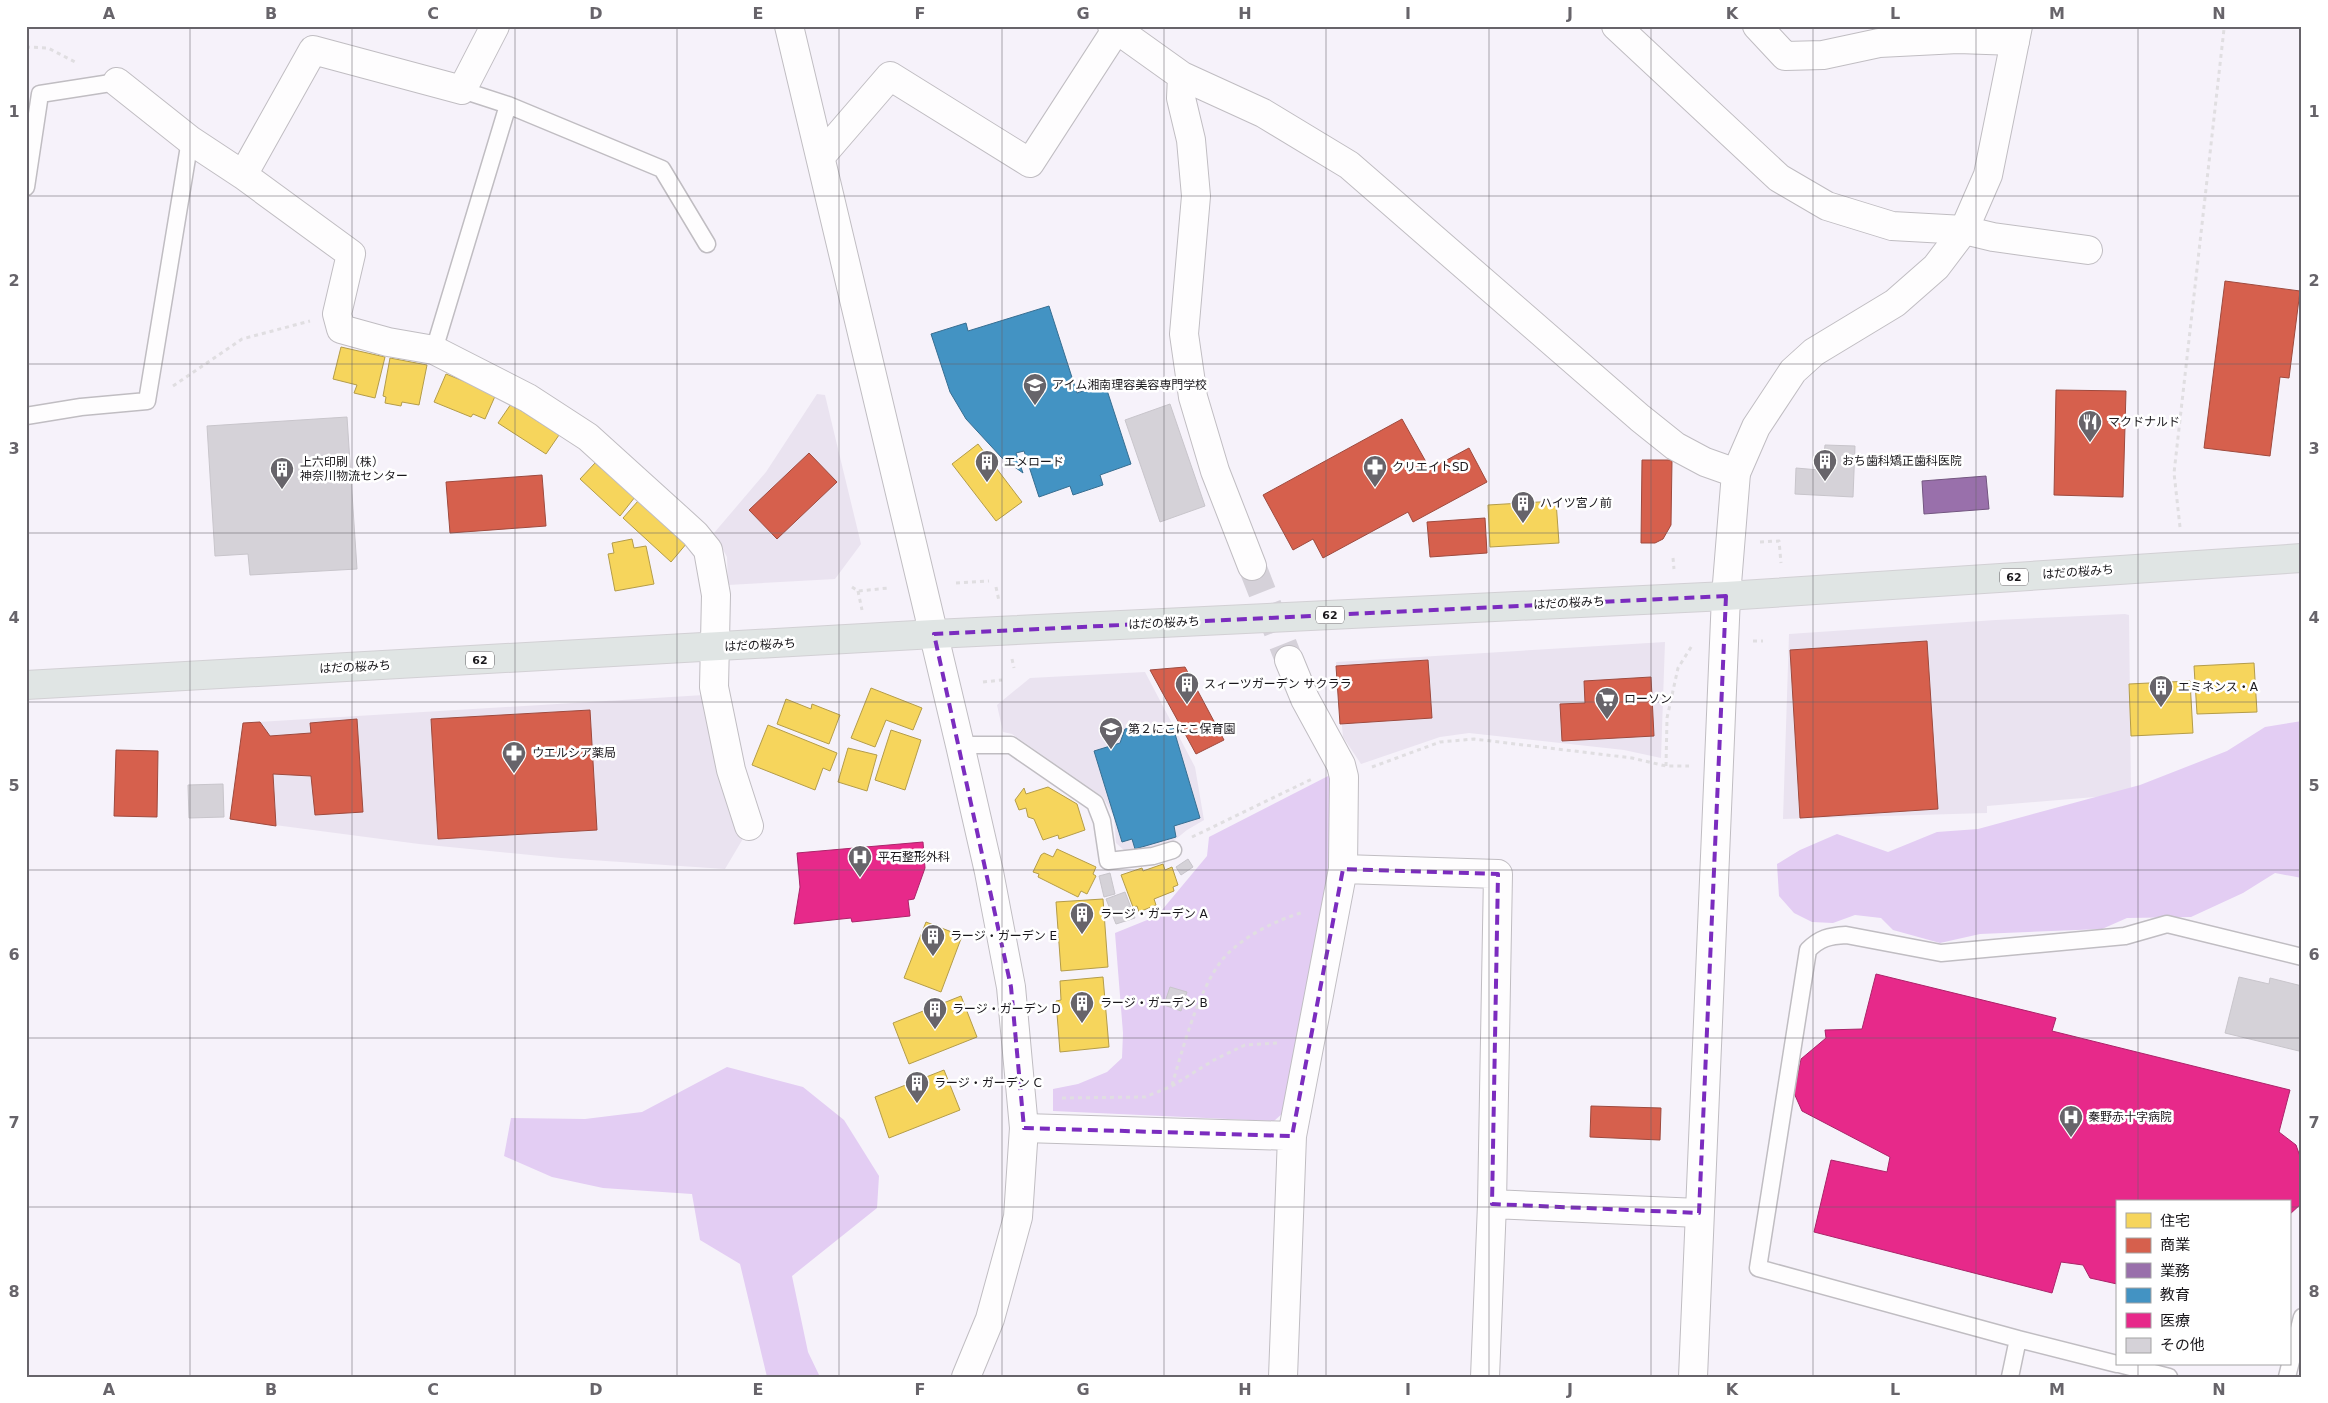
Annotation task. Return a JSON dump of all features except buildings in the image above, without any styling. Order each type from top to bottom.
[{"type":"main road","name":"はだの桜みち","points":[[26,686],[934,634],[1726,596],[2302,558]]},
{"type":"street","points":[[243,176],[313,50],[462,90],[495,26]]},
{"type":"street","points":[[788,26],[821,156],[960,745],[989,872],[1011,987],[1024,1128],[1018,1217],[990,1319],[966,1377]]},
{"type":"street","points":[[1616,26],[1779,178],[1827,206],[1892,226],[1964,230],[1993,237],[2088,250]]},
{"type":"street","points":[[1693,1377],[1726,596],[1736,473],[1756,427],[1792,372],[1814,352],[1894,303],[1936,267],[1964,230],[1988,175],[2017,34],[1879,43],[1824,55],[1785,56],[1757,26]]},
{"type":"street","points":[[821,156],[890,76],[1030,163],[1114,28],[1182,76],[1264,113],[1349,165],[1640,418],[1676,446],[1705,462],[1736,473]]},
{"type":"street","points":[[1182,76],[1181,98],[1191,140],[1196,196],[1184,334],[1193,397],[1216,471],[1252,566]]},
{"type":"street","points":[[117,82],[190,140],[351,254],[337,314],[342,329],[388,342],[434,350],[528,398],[588,437],[695,534],[708,550],[716,595],[714,687],[731,770],[749,826]]},
{"type":"street","points":[[1283,1377],[1292,1136],[1343,869],[1331,776],[1341,765],[1305,699],[1289,660]]},
{"type":"street","points":[[1343,869],[1498,874],[1492,1204],[1485,1377]]},
{"type":"street","points":[[1024,1128],[1292,1136]]},
{"type":"street","points":[[1492,1204],[1699,1213]]},
{"type":"lane","points":[[26,186],[40,94],[117,82]]},
{"type":"lane","points":[[462,90],[508,105],[662,169],[707,244]]},
{"type":"lane","points":[[434,350],[508,105]]},
{"type":"lane","points":[[26,416],[81,407],[147,401],[190,140]]},
{"type":"lane","points":[[960,745],[1011,745],[1095,803],[1102,820],[1108,861],[1154,856],[1173,850]]},
{"type":"lane","points":[[2116,1364],[2018,1339],[1758,1268],[1808,950],[1818,940],[1831,936],[1846,935],[1941,952],[2125,936],[2167,924],[2302,957]]},
{"type":"lane","points":[[2287,1377],[2302,1317]]},
{"type":"lane","points":[[2010,1377],[2018,1339]]},
{"type":"lane","points":[[2144,1367],[2169,1377]]},
{"type":"path","points":[[2180,526],[2174,474],[2224,29]]},
{"type":"path","points":[[26,48],[48,48],[117,82]]},
{"type":"path","points":[[182,382],[242,339],[337,314]]},
{"type":"path","points":[[1757,542],[1779,541],[1781,564]]},
{"type":"path","points":[[1673,558],[1674,572]]},
{"type":"path","points":[[956,583],[988,581]]},
{"type":"path","points":[[852,587],[858,591],[889,588]]},
{"type":"path","points":[[996,587],[1000,607]]},
{"type":"path","points":[[858,591],[862,610]]},
{"type":"path","points":[[1750,641],[1763,641]]},
{"type":"path","points":[[1666,766],[1667,718],[1678,668],[1693,644]]},
{"type":"path","points":[[983,682],[1002,680]]},
{"type":"path","points":[[1196,834],[1331,776],[1440,742],[1474,739],[1632,758],[1666,766],[1689,766]]},
{"type":"path","points":[[1172,1086],[1195,1015],[1222,960],[1242,942],[1264,929],[1294,915],[1307,912]]},
{"type":"path","points":[[1062,1129],[1062,1097],[1145,1097],[1172,1086],[1214,1060],[1245,1045],[1277,1044]]},
{"type":"highlighted area","points":[[1726,596],[1699,1213],[1492,1204],[1498,874],[1343,869],[1292,1136],[1024,1128],[1011,987],[934,634]]},
{"type":"shaded area","points":[[817,394],[825,395],[861,544],[835,579],[728,585],[727,557],[714,533],[766,472]]},
{"type":"shaded area","points":[[2129,615],[2131,794],[1987,806],[1987,813],[1783,819],[1789,634],[1996,620]]},
{"type":"shaded area","points":[[1665,642],[1661,758],[1624,750],[1469,733],[1440,737],[1361,764],[1343,737],[1336,662]]},
{"type":"shaded area","name":"第２にこにこ保育園","points":[[1145,672],[1195,767],[1204,820],[1187,830],[1166,847],[1126,852],[1116,843],[1114,817],[1103,797],[1012,734],[1003,732],[997,705],[1030,678]]},
{"type":"shaded area","points":[[704,695],[744,837],[725,869],[561,858],[419,844],[230,819],[243,723]]},
{"type":"shaded area","points":[[2302,721],[2302,878],[2275,873],[2243,893],[2191,917],[2127,918],[2102,929],[1980,934],[1940,943],[1893,930],[1881,918],[1855,915],[1833,923],[1812,922],[1794,913],[1779,896],[1777,864],[1800,850],[1837,834],[1888,852],[1937,832],[1978,829],[2140,785],[2227,751],[2265,727]]},
{"type":"shaded area","points":[[1332,774],[1332,866],[1283,1113],[1274,1121],[1053,1111],[1053,1089],[1078,1084],[1107,1072],[1122,1058],[1123,1033],[1115,933],[1157,916],[1207,856],[1209,837]]},
{"type":"shaded area","points":[[727,1067],[803,1087],[844,1120],[879,1176],[877,1208],[792,1276],[808,1352],[820,1377],[767,1377],[740,1264],[700,1240],[692,1194],[603,1188],[552,1177],[504,1156],[511,1118],[585,1119],[642,1112]]},
{"type":"tunnel","points":[[1252,566],[1289,660]]},
{"type":"place","name":"アイム湘南理容美容専門学校","points":[[1035,406]]},
{"type":"place","name":"マクドナルド","points":[[2090,443]]},
{"type":"place","name":"おち歯科矯正歯科医院","points":[[1825,482]]},
{"type":"place","name":"エメロード","points":[[987,483]]},
{"type":"place","name":"クリエイトSD","points":[[1375,488]]},
{"type":"place","name":"上六印刷（株） 神奈川物流センター","points":[[282,490]]},
{"type":"place","name":"ハイツ宮ノ前","points":[[1523,524]]},
{"type":"place","name":"スィーツガーデン サクララ","points":[[1187,705]]},
{"type":"place","name":"エミネンス・A","points":[[2161,708]]},
{"type":"place","name":"ローソン","points":[[1607,720]]},
{"type":"place","name":"第２にこにこ保育園","points":[[1111,750]]},
{"type":"place","name":"ウエルシア薬局","points":[[514,774]]},
{"type":"place","name":"平石整形外科","points":[[860,878]]},
{"type":"place","name":"ラージ・ガーデン A","points":[[1082,935]]},
{"type":"place","name":"ラージ・ガーデン E","points":[[933,957]]},
{"type":"place","name":"ラージ・ガーデン B","points":[[1082,1024]]},
{"type":"place","name":"ラージ・ガーデン D","points":[[935,1030]]},
{"type":"place","name":"ラージ・ガーデン C","points":[[917,1104]]},
{"type":"place","name":"秦野赤十字病院","points":[[2071,1138]]}]
